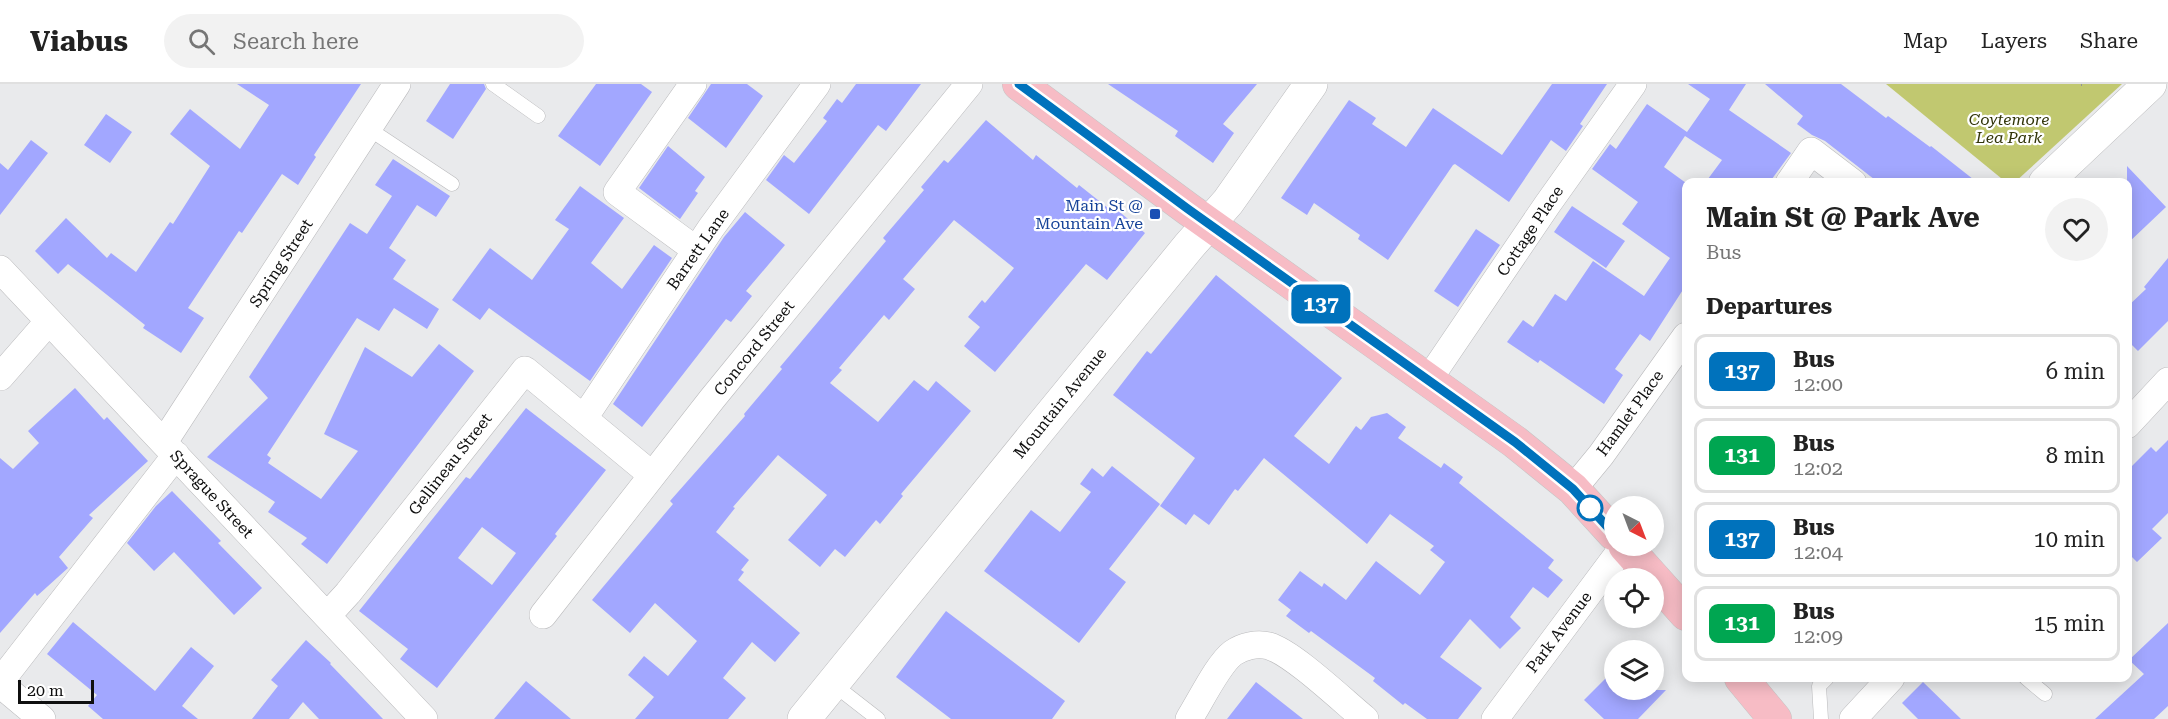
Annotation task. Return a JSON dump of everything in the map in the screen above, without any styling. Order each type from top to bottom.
[{"type":"main road","points":[[1018,84],[1209,225],[1429,379],[1545,464],[1573,489],[1604,523]]},
{"type":"main road","points":[[1634,556],[1682,604]]},
{"type":"main road","points":[[1744,682],[1775,719]]},
{"type":"street","name":"Spring Street","points":[[0,683],[170,449],[398,84]]},
{"type":"street","points":[[693,84],[616,192],[696,250]]},
{"type":"street","name":"Barrett Lane","points":[[584,418],[696,250],[817,84]]},
{"type":"street","name":"Concord Street","points":[[543,615],[652,475],[969,84]]},
{"type":"street","name":"Mountain Avenue","points":[[804,719],[1041,426],[1235,193],[1311,84]]},
{"type":"street","name":"Cottage Place","points":[[1429,379],[1547,205],[1633,84]]},
{"type":"street","points":[[2050,178],[2150,84]]},
{"type":"street","points":[[1792,178],[1810,151],[1846,178]]},
{"type":"street","name":"Sprague Street","points":[[0,269],[424,719]]},
{"type":"street","points":[[0,376],[49,321]]},
{"type":"street","name":"Hamlet Place","points":[[1573,489],[1601,455],[1682,342]]},
{"type":"street","name":"Gellineau Street","points":[[327,616],[348,593],[525,370],[584,418]]},
{"type":"street","points":[[2132,420],[2168,381]]},
{"type":"street","points":[[584,418],[652,475]]},
{"type":"street","name":"Park Avenue","points":[[1495,719],[1617,556]]},
{"type":"street","points":[[1189,719],[1228,658],[1242,648],[1257,645],[1269,646],[1285,655],[1365,719]]},
{"type":"street","points":[[1858,717],[1888,682]]},
{"type":"street","points":[[0,683],[42,719]]},
{"type":"lane","points":[[493,84],[538,116]]},
{"type":"lane","points":[[369,129],[452,184]]},
{"type":"lane","points":[[1821,719],[1819,686],[1823,682]]},
{"type":"lane","points":[[2030,682],[2044,694]]},
{"type":"lane","points":[[833,684],[878,719]]},
{"type":"green space","name":"Coytemore Lea Park","points":[[1886,84],[2122,84],[2019,178],[2001,178]]},
{"type":"building","points":[[237,84],[361,84],[314,155],[316,157],[298,185],[282,174],[242,233],[239,231],[188,308],[204,318],[181,353],[143,328],[145,325],[68,264],[58,274],[35,251],[66,218],[107,258],[111,253],[136,272],[170,222],[173,224],[210,166],[170,134],[190,109],[240,149],[269,105]]},
{"type":"building","points":[[450,84],[484,84],[486,89],[453,139],[426,121]]},
{"type":"building","points":[[596,84],[641,84],[652,92],[600,166],[558,136]]},
{"type":"building","points":[[711,84],[747,84],[763,96],[726,148],[688,118]]},
{"type":"building","points":[[856,84],[921,84],[886,131],[878,125],[809,214],[766,180],[784,155],[794,163],[827,121],[823,118],[837,99],[842,103]]},
{"type":"building","points":[[1108,84],[1257,84],[1223,124],[1234,133],[1213,163],[1175,136],[1178,131]]},
{"type":"building","points":[[1552,84],[1607,84],[1580,124],[1583,126],[1566,151],[1551,140],[1509,202],[1455,164],[1453,165],[1388,260],[1358,239],[1360,235],[1314,203],[1307,215],[1281,198],[1349,100],[1376,118],[1372,124],[1406,147],[1433,108],[1502,155]]},
{"type":"building","points":[[1688,84],[1746,84],[1729,110],[1791,153],[1773,178],[1709,178],[1722,160],[1685,136],[1664,167],[1682,180],[1682,291],[1650,341],[1640,334],[1615,369],[1623,375],[1604,404],[1540,360],[1538,363],[1507,342],[1523,320],[1533,327],[1555,294],[1566,301],[1593,261],[1644,296],[1670,258],[1622,224],[1638,202],[1592,169],[1610,144],[1616,149],[1647,104],[1687,132],[1710,99]]},
{"type":"building","points":[[1765,84],[1841,84],[1886,118],[1888,116],[1931,146],[1972,178],[1873,178],[1825,141],[1797,124],[1803,116]]},
{"type":"building","points":[[106,114],[132,132],[110,163],[84,145]]},
{"type":"building","points":[[986,120],[1033,160],[1036,155],[1077,188],[1079,185],[1113,212],[1116,209],[1145,233],[1107,280],[1086,264],[995,372],[964,346],[980,327],[968,317],[982,300],[985,303],[1014,268],[954,220],[903,279],[915,289],[889,320],[884,315],[839,368],[842,370],[830,383],[878,422],[914,380],[928,391],[936,381],[971,411],[901,494],[903,496],[880,524],[876,520],[845,557],[835,549],[820,567],[788,540],[827,495],[778,455],[733,507],[735,508],[716,532],[749,560],[741,570],[744,572],[738,580],[800,633],[775,662],[752,642],[723,678],[746,698],[728,719],[635,719],[654,697],[628,675],[644,656],[668,676],[697,641],[655,603],[630,633],[592,600],[673,504],[670,501],[745,416],[744,414],[782,369],[780,367],[886,241],[883,238],[924,190],[921,187],[944,160],[948,163]]},
{"type":"building","points":[[31,140],[48,153],[0,215],[0,163],[8,170]]},
{"type":"building","points":[[668,146],[705,177],[695,191],[698,193],[680,219],[639,188]]},
{"type":"building","points":[[393,159],[450,196],[436,217],[417,205],[389,248],[406,260],[393,279],[439,309],[427,329],[394,308],[379,331],[357,318],[267,455],[271,458],[268,463],[321,499],[358,451],[324,434],[365,347],[412,377],[439,344],[474,371],[327,564],[301,544],[307,538],[268,512],[275,502],[207,457],[268,398],[249,377],[350,223],[367,234],[392,196],[375,185]]},
{"type":"building","points":[[2127,166],[2166,207],[2132,239],[2132,178],[2127,178]]},
{"type":"building","points":[[580,186],[624,218],[591,263],[622,289],[654,245],[672,258],[590,381],[489,308],[480,320],[452,300],[490,248],[532,280],[569,229],[555,220]]},
{"type":"building","points":[[1572,206],[1625,241],[1606,268],[1554,232]]},
{"type":"building","points":[[745,212],[785,245],[746,291],[752,296],[731,322],[726,319],[642,427],[613,404],[724,237]]},
{"type":"building","points":[[1476,229],[1500,245],[1458,307],[1434,291]]},
{"type":"building","points":[[2168,258],[2168,321],[2138,351],[2132,345],[2132,302],[2146,289],[2144,287]]},
{"type":"building","points":[[1216,275],[1342,378],[1294,436],[1329,464],[1356,426],[1361,430],[1371,417],[1387,413],[1406,427],[1398,438],[1441,468],[1444,463],[1463,477],[1459,483],[1554,560],[1548,568],[1563,580],[1548,598],[1533,587],[1510,617],[1521,628],[1500,649],[1470,619],[1440,657],[1482,688],[1458,719],[1427,719],[1405,703],[1403,705],[1373,681],[1375,678],[1311,631],[1309,633],[1286,616],[1291,610],[1278,600],[1300,571],[1322,587],[1324,583],[1346,600],[1376,561],[1420,595],[1445,562],[1430,550],[1434,546],[1390,514],[1367,544],[1264,458],[1238,491],[1235,489],[1209,525],[1194,514],[1186,525],[1160,506],[1195,458],[1113,395],[1147,351],[1151,354]]},
{"type":"building","points":[[75,388],[104,420],[107,417],[148,461],[89,515],[93,518],[59,557],[68,568],[37,596],[35,593],[0,633],[0,458],[13,469],[39,443],[28,431]]},
{"type":"building","points":[[526,408],[606,470],[437,688],[400,659],[408,649],[359,611],[466,477],[470,479]],"holes":[[[482,527],[516,553],[492,585],[458,558]]]},
{"type":"building","points":[[2168,440],[2168,513],[2152,529],[2162,538],[2137,562],[2132,557],[2132,466],[2151,447],[2156,452]]},
{"type":"building","points":[[1112,466],[1160,504],[1109,569],[1126,582],[1079,643],[984,571],[1031,510],[1060,532],[1091,492],[1080,484],[1092,468],[1103,477]]},
{"type":"building","points":[[172,491],[221,541],[218,543],[262,588],[234,615],[174,552],[154,571],[127,543],[156,506]]},
{"type":"building","points":[[946,611],[1065,701],[1052,719],[951,719],[896,677]]},
{"type":"building","points":[[73,622],[155,691],[191,647],[214,666],[182,706],[198,719],[103,719],[88,706],[97,695],[47,654]]},
{"type":"building","points":[[2168,623],[2168,706],[2154,719],[2095,719],[2144,674],[2132,663],[2132,657]]},
{"type":"building","points":[[306,640],[331,663],[383,719],[319,719],[303,702],[289,719],[252,719],[278,686],[271,680]]},
{"type":"building","points":[[1604,680],[1604,700],[1656,700],[1638,719],[1604,719],[1584,700]]},
{"type":"building","points":[[526,681],[571,719],[494,719]]},
{"type":"building","points":[[1256,682],[1303,719],[1227,719]]},
{"type":"building","points":[[1923,682],[1961,719],[1918,719],[1902,703]]},
{"type":"bus line","name":"137","points":[[1019,84],[1106,150],[1545,464],[1573,489],[1604,523]]},
{"type":"place","name":"Main St @ Mountain Ave","points":[[1155,214]]}]
